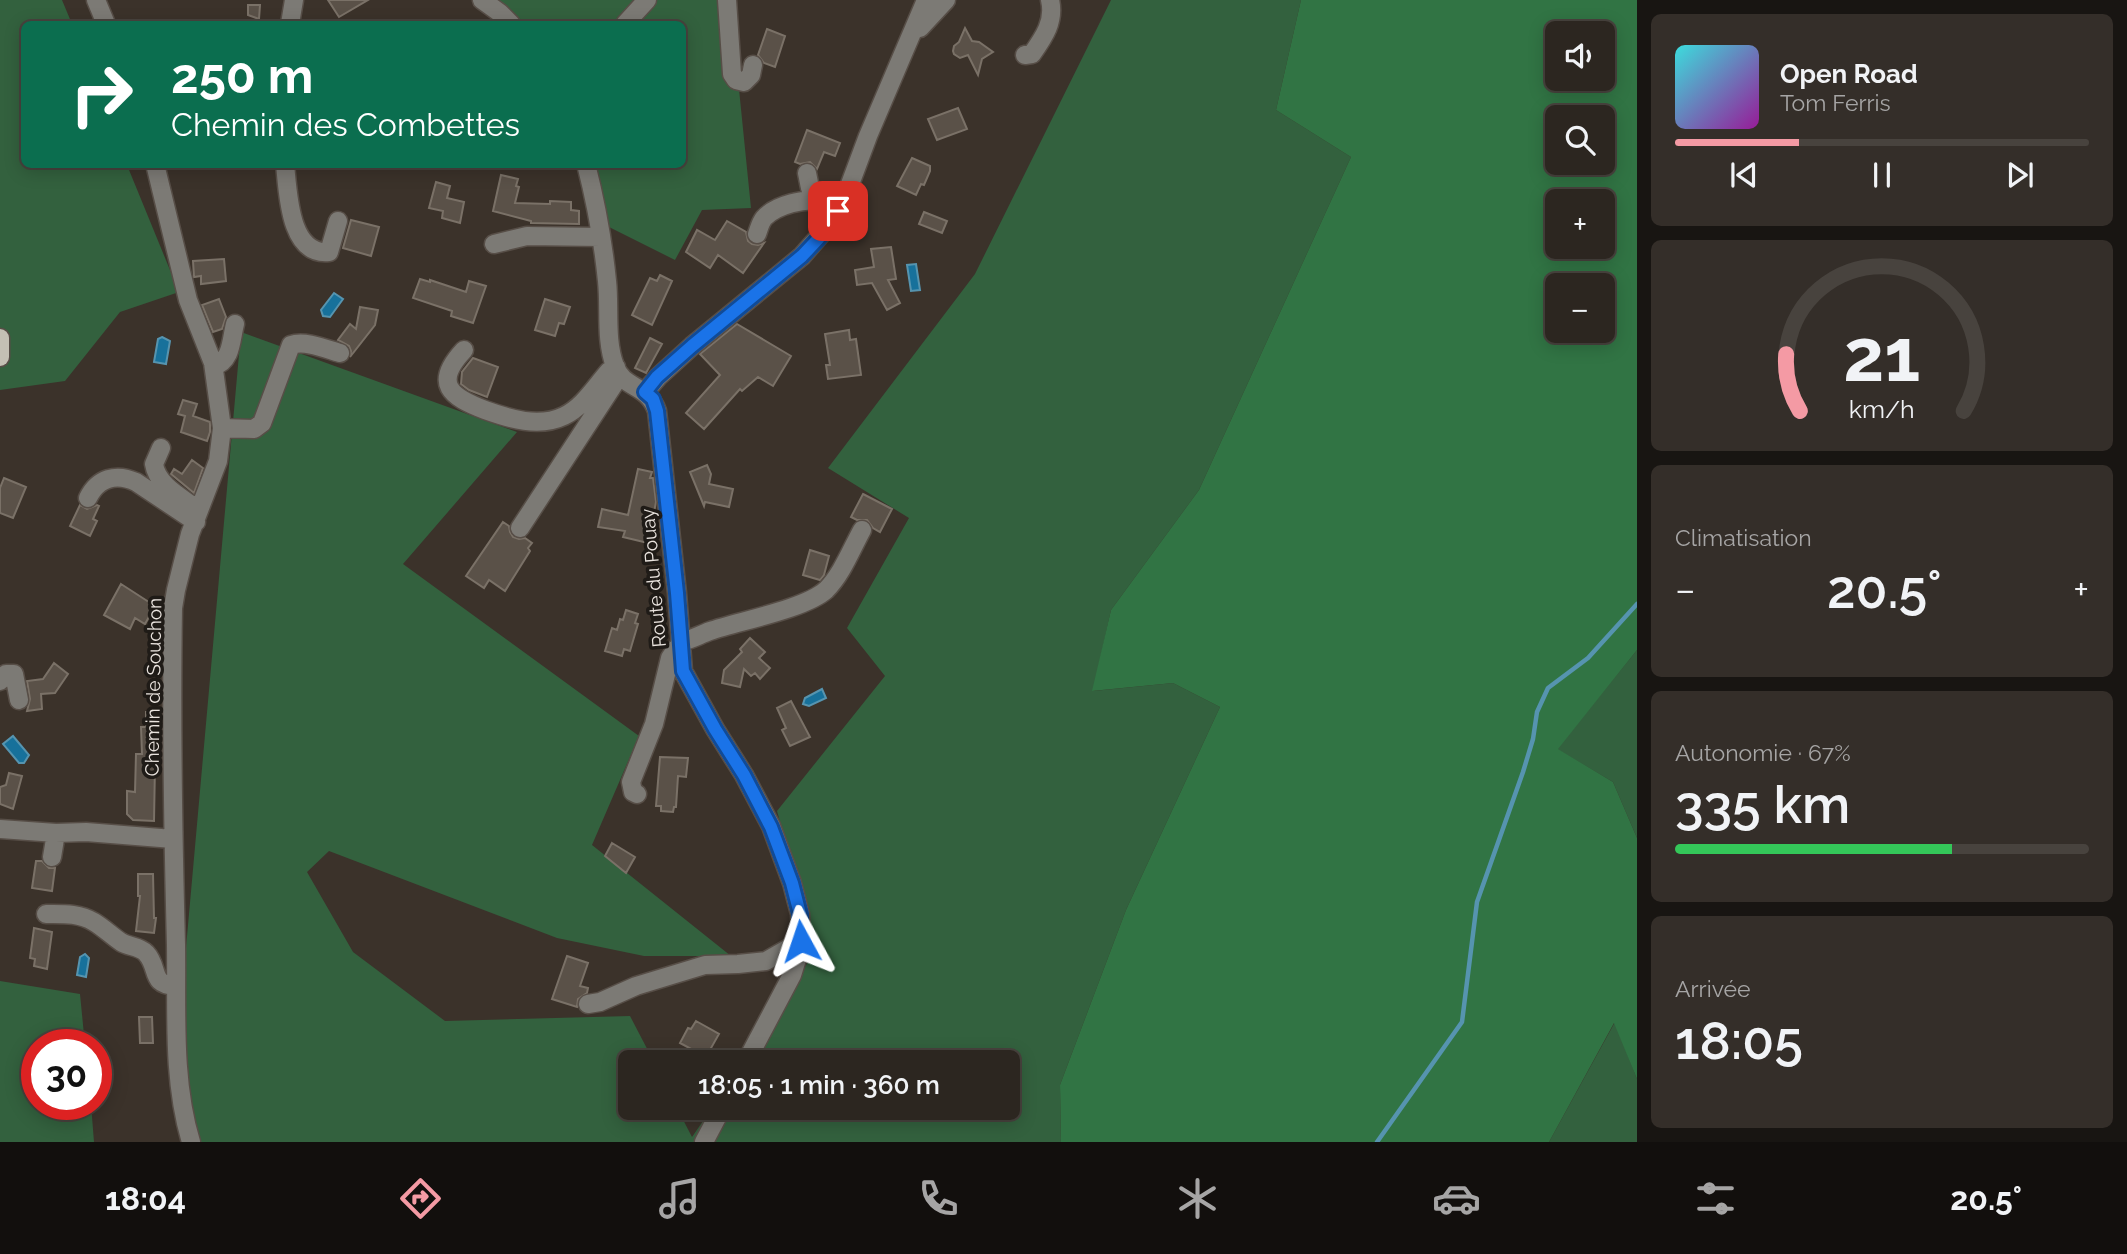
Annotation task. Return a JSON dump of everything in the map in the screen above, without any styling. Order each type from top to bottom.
[{"type":"main road","points":[[0,338],[0,357]]},
{"type":"street","points":[[96,0],[105,21]]},
{"type":"street","points":[[290,21],[294,0]]},
{"type":"street","points":[[482,0],[509,21]]},
{"type":"street","points":[[628,21],[647,0]]},
{"type":"street","points":[[726,0],[732,74],[744,82],[751,75],[753,65]]},
{"type":"street","points":[[587,168],[596,202],[607,282],[610,347],[618,371],[632,385],[645,392],[657,377],[692,346],[802,256],[824,232],[843,203],[868,136],[926,0]]},
{"type":"street","points":[[912,32],[917,32],[946,0]]},
{"type":"street","points":[[1025,55],[1032,54],[1046,33],[1050,23],[1050,0]]},
{"type":"street","name":"Chemin de Souchon","points":[[156,168],[188,300],[214,366],[222,428],[218,461],[190,534],[173,608],[173,839],[178,1068],[191,1142]]},
{"type":"street","points":[[286,168],[291,210],[301,239],[319,252],[329,252],[338,221]]},
{"type":"street","points":[[807,173],[810,188],[821,202],[838,211]]},
{"type":"street","points":[[757,234],[761,223],[770,213],[796,203],[821,202]]},
{"type":"street","points":[[494,244],[527,236],[601,237]]},
{"type":"street","points":[[214,366],[222,363],[228,355],[235,324]]},
{"type":"street","points":[[222,428],[254,429],[262,423],[291,345],[299,343],[340,353]]},
{"type":"street","points":[[464,350],[449,374],[448,383],[453,393],[462,401],[500,416],[527,422],[545,422],[562,417],[577,408],[609,371],[618,371]]},
{"type":"street","points":[[520,528],[618,371]]},
{"type":"street","name":"Route du Pouay","points":[[645,392],[653,399],[657,411],[683,671],[771,827],[792,883],[800,914],[801,946],[792,975],[752,1050]]},
{"type":"street","points":[[161,448],[154,464],[157,476],[198,516]]},
{"type":"street","points":[[88,498],[100,483],[113,477],[125,477],[198,516]]},
{"type":"street","points":[[637,794],[633,792],[631,782],[654,724],[670,658],[676,649],[709,632],[818,597],[835,580],[862,530]]},
{"type":"street","points":[[0,681],[6,674],[14,674],[19,700]]},
{"type":"street","points":[[0,829],[173,839]]},
{"type":"street","points":[[52,857],[56,833]]},
{"type":"street","points":[[46,914],[73,915],[95,923],[121,943],[140,948],[147,955],[157,979],[176,986]]},
{"type":"street","points":[[588,1004],[705,965],[766,961],[801,941]]},
{"type":"street","points":[[704,1142],[716,1120]]},
{"type":"green space","points":[[0,0],[62,0],[71,21],[21,21],[21,168],[128,168],[179,292],[120,312],[65,381],[0,390]]},
{"type":"green space","points":[[490,0],[730,0],[751,208],[702,210],[675,260],[607,226],[592,168],[686,168],[686,21],[515,21]]},
{"type":"green space","points":[[1111,0],[1301,0],[1276,110],[1351,157],[1199,490],[1111,610],[1093,691],[1173,683],[1220,707],[1126,910],[1060,1085],[1061,1142],[185,1142],[173,1093],[241,332],[517,432],[403,564],[639,736],[592,845],[731,956],[644,956],[557,938],[329,851],[307,872],[353,952],[445,1021],[630,1016],[648,1050],[618,1050],[618,1120],[683,1120],[692,1137],[704,1120],[1020,1120],[1020,1050],[750,1050],[816,950],[777,811],[885,676],[847,628],[909,518],[828,468],[975,274]]},
{"type":"green space","points":[[1301,0],[1637,0],[1637,650],[1558,749],[1613,782],[1637,838],[1637,1079],[1614,1023],[1549,1142],[1061,1142],[1060,1085],[1126,910],[1220,707],[1173,683],[1092,691],[1111,610],[1199,490],[1351,157],[1276,110]]},
{"type":"green space","points":[[1637,650],[1637,838],[1613,782],[1557,749]]},
{"type":"green space","points":[[0,981],[80,994],[83,1029],[21,1029],[21,1120],[92,1120],[94,1142],[0,1142]]},
{"type":"green space","points":[[1615,1022],[1637,1079],[1637,1142],[1549,1142]]},
{"type":"water","points":[[916,264],[920,290],[911,291],[907,265]]},
{"type":"water","points":[[334,293],[343,299],[330,317],[323,316],[321,310]]},
{"type":"water","points":[[162,337],[170,341],[166,364],[154,362],[158,339]]},
{"type":"water","points":[[822,689],[826,698],[809,706],[803,704],[805,698]]},
{"type":"water","points":[[13,736],[29,755],[24,763],[19,763],[3,744]]},
{"type":"water","points":[[85,954],[89,958],[86,977],[77,975],[80,957]]},
{"type":"building","points":[[328,0],[368,0],[339,17]]},
{"type":"building","points":[[248,5],[260,5],[259,19],[248,15]]},
{"type":"building","points":[[965,28],[972,41],[979,42],[993,52],[982,59],[978,75],[968,55],[960,58],[953,51]]},
{"type":"building","points":[[767,29],[785,36],[775,67],[764,63],[758,55]]},
{"type":"building","points":[[958,108],[967,129],[937,140],[928,119]]},
{"type":"building","points":[[807,130],[840,143],[835,156],[824,152],[817,169],[810,162],[795,162]]},
{"type":"building","points":[[912,158],[930,166],[924,185],[921,184],[916,195],[897,186]]},
{"type":"building","points":[[501,175],[518,179],[515,203],[571,202],[571,210],[579,211],[579,224],[531,223],[493,211]]},
{"type":"building","points":[[436,182],[450,186],[447,198],[464,202],[460,223],[442,218],[443,211],[429,208]]},
{"type":"building","points":[[924,212],[947,221],[942,233],[919,224]]},
{"type":"building","points":[[351,220],[379,227],[371,256],[343,248]]},
{"type":"building","points":[[727,221],[746,232],[748,241],[752,244],[764,243],[743,273],[718,255],[710,268],[686,252],[697,230],[715,240]]},
{"type":"building","points":[[891,247],[896,279],[888,280],[900,303],[887,310],[872,283],[857,285],[855,270],[874,267],[871,249]]},
{"type":"building","points":[[224,259],[226,281],[201,284],[201,276],[194,277],[193,261]]},
{"type":"building","points":[[660,275],[672,281],[652,325],[632,315],[650,278],[657,281]]},
{"type":"building","points":[[420,279],[466,292],[469,281],[486,286],[473,323],[451,316],[452,311],[413,298]]},
{"type":"building","points":[[219,299],[226,317],[222,329],[213,332],[202,305]]},
{"type":"building","points":[[545,299],[570,307],[564,324],[559,323],[555,336],[535,330]]},
{"type":"building","points":[[360,307],[378,310],[375,325],[350,357],[349,346],[338,340],[350,324],[356,329]]},
{"type":"building","points":[[737,324],[791,356],[773,386],[758,377],[742,391],[740,389],[704,429],[686,413],[720,375],[700,354]]},
{"type":"building","points":[[849,330],[850,340],[856,339],[861,375],[828,379],[826,365],[830,365],[825,334]]},
{"type":"building","points":[[650,338],[662,344],[646,373],[635,368]]},
{"type":"building","points":[[473,358],[498,367],[487,397],[461,384],[462,372]]},
{"type":"building","points":[[183,400],[197,404],[193,416],[210,422],[207,441],[181,432],[185,416],[178,414]]},
{"type":"building","points":[[192,460],[203,468],[194,493],[171,474],[174,469],[182,474]]},
{"type":"building","points":[[707,465],[711,474],[709,484],[733,489],[729,507],[705,502],[704,506],[690,472]]},
{"type":"building","points":[[638,469],[652,472],[650,478],[653,478],[656,502],[648,543],[623,537],[625,531],[598,527],[602,509],[628,515]]},
{"type":"building","points":[[4,478],[26,487],[13,518],[0,513],[0,488]]},
{"type":"building","points":[[863,494],[892,509],[880,532],[867,520],[851,517]]},
{"type":"building","points":[[80,505],[87,509],[99,506],[93,519],[97,521],[90,536],[70,526]]},
{"type":"building","points":[[503,522],[509,526],[513,537],[525,538],[532,543],[528,548],[530,551],[505,591],[489,580],[484,588],[466,576]]},
{"type":"building","points":[[810,550],[829,556],[820,580],[803,575]]},
{"type":"building","points":[[121,584],[155,606],[145,624],[135,618],[130,629],[104,615]]},
{"type":"building","points":[[626,610],[638,614],[635,623],[638,624],[630,651],[624,649],[622,656],[605,651],[612,628],[617,630]]},
{"type":"building","points":[[750,638],[765,652],[759,658],[770,668],[760,679],[755,673],[751,676],[744,669],[740,687],[722,683],[724,670],[742,652],[740,649]]},
{"type":"building","points":[[54,663],[68,674],[55,693],[41,694],[42,709],[27,711],[30,699],[27,681],[43,679]]},
{"type":"building","points":[[791,701],[810,737],[790,746],[782,730],[786,728],[777,708]]},
{"type":"building","points":[[146,712],[161,712],[160,764],[155,764],[154,821],[133,820],[127,814],[127,791],[135,792],[136,754],[142,754],[141,727],[146,727]]},
{"type":"building","points":[[660,757],[688,758],[686,777],[678,776],[676,807],[673,812],[661,811],[661,806],[656,806]]},
{"type":"building","points":[[9,773],[22,776],[13,809],[0,804],[0,787],[6,785]]},
{"type":"building","points":[[612,843],[635,857],[626,873],[605,856]]},
{"type":"building","points":[[36,861],[55,868],[52,891],[32,888]]},
{"type":"building","points":[[138,874],[153,874],[156,918],[154,933],[136,931],[140,896]]},
{"type":"building","points":[[34,928],[52,932],[47,969],[34,966],[35,959],[30,958]]},
{"type":"building","points":[[567,956],[588,963],[580,986],[588,988],[587,993],[578,999],[577,1007],[552,999]]},
{"type":"building","points":[[139,1017],[152,1017],[153,1043],[140,1043]]},
{"type":"building","points":[[696,1021],[719,1034],[710,1050],[693,1050],[680,1043],[688,1028],[691,1029]]},
{"type":"waterway","points":[[1377,1142],[1462,1022],[1477,902],[1523,772],[1533,739],[1537,712],[1548,688],[1588,658],[1637,604]]},
{"type":"route","points":[[801,941],[800,914],[792,883],[771,827],[683,671],[657,411],[653,399],[645,392],[657,377],[692,346],[802,256],[838,211]]}]
